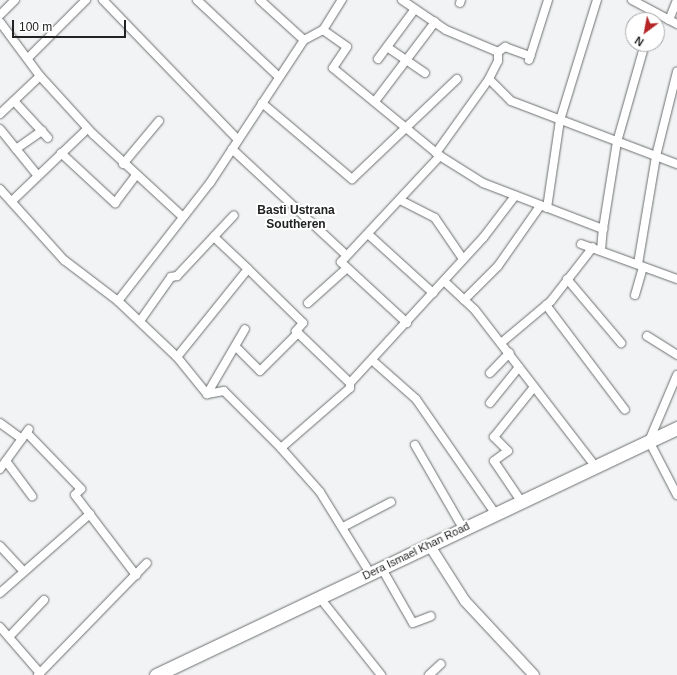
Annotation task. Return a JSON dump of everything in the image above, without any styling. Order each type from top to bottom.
[{"type":"highway","name":"Dera Ismael Khan Road","points":[[173,675],[650,445],[677,428]]},
{"type":"highway","name":"Dera Ismael Khan Road","points":[[156,675],[370,573],[432,550],[463,528],[595,466],[677,436]]},
{"type":"street","points":[[0,15],[15,0]]},
{"type":"street","points":[[28,58],[86,0]]},
{"type":"street","points":[[103,0],[238,140]]},
{"type":"street","points":[[260,0],[304,40]]},
{"type":"street","points":[[118,301],[184,217],[238,140],[304,40],[323,30],[342,0]]},
{"type":"street","points":[[402,0],[436,22],[498,52]]},
{"type":"street","points":[[498,52],[505,47],[529,58],[548,0]]},
{"type":"street","points":[[464,300],[498,266],[544,207],[560,120],[597,0]]},
{"type":"street","points":[[632,0],[648,12]]},
{"type":"street","points":[[669,20],[677,0]]},
{"type":"street","points":[[200,1],[279,77]]},
{"type":"street","points":[[378,59],[415,9]]},
{"type":"street","points":[[665,19],[677,24]]},
{"type":"street","points":[[0,22],[40,76],[87,129],[123,164],[184,217]]},
{"type":"street","points":[[376,100],[436,22]]},
{"type":"street","points":[[323,30],[347,47],[333,68],[376,100],[438,155],[470,176],[515,196],[604,228]]},
{"type":"street","points":[[387,47],[425,73]]},
{"type":"street","points":[[407,323],[341,262],[346,255],[400,200],[438,155],[489,79],[498,61],[498,52]]},
{"type":"street","points":[[601,250],[617,142],[643,52]]},
{"type":"street","points":[[635,295],[641,265],[656,156],[677,72]]},
{"type":"street","points":[[0,114],[40,76]]},
{"type":"street","points":[[262,104],[352,179],[409,128],[457,79]]},
{"type":"street","points":[[489,79],[511,101],[677,164]]},
{"type":"street","points":[[14,101],[48,138]]},
{"type":"street","points":[[123,164],[159,121]]},
{"type":"street","points":[[0,129],[38,176]]},
{"type":"street","points":[[12,201],[87,129]]},
{"type":"street","points":[[16,148],[42,131]]},
{"type":"street","points":[[232,148],[346,255]]},
{"type":"street","points":[[61,153],[115,203],[136,175]]},
{"type":"street","points":[[0,189],[64,260],[118,301],[140,321],[177,357],[207,394]]},
{"type":"street","points":[[281,448],[328,410],[350,388],[350,383],[373,361],[407,323],[515,196]]},
{"type":"street","points":[[400,200],[435,218],[463,259]]},
{"type":"street","points":[[140,321],[171,277],[177,276],[234,215]]},
{"type":"street","points":[[368,234],[433,293]]},
{"type":"street","points":[[214,236],[303,323],[298,333],[260,371],[236,347]]},
{"type":"street","points":[[581,244],[601,250],[677,279]]},
{"type":"street","points":[[501,343],[546,305],[592,247]]},
{"type":"street","points":[[308,303],[347,268]]},
{"type":"street","points":[[177,357],[248,269]]},
{"type":"street","points":[[567,279],[621,343]]},
{"type":"street","points":[[444,281],[464,300],[501,343],[595,466]]},
{"type":"street","points":[[546,305],[625,410]]},
{"type":"street","points":[[207,394],[236,347],[245,329]]},
{"type":"street","points":[[298,333],[350,383]]},
{"type":"street","points":[[646,336],[677,355]]},
{"type":"street","points":[[490,373],[509,353]]},
{"type":"street","points":[[373,361],[416,398],[495,513]]},
{"type":"street","points":[[490,404],[519,367]]},
{"type":"street","points":[[677,375],[650,445],[677,495]]},
{"type":"street","points":[[521,501],[494,461],[508,452],[494,437],[534,387]]},
{"type":"street","points":[[207,394],[224,391],[281,448],[320,492],[370,573]]},
{"type":"street","points":[[0,423],[26,433],[80,489],[75,495],[136,575]]},
{"type":"street","points":[[0,469],[26,433]]},
{"type":"street","points":[[415,445],[463,528]]},
{"type":"street","points":[[6,462],[32,496]]},
{"type":"street","points":[[343,527],[391,502]]},
{"type":"street","points":[[0,593],[23,571],[90,514]]},
{"type":"street","points":[[0,546],[23,571]]},
{"type":"street","points":[[432,550],[465,601],[534,675]]},
{"type":"street","points":[[0,627],[39,674],[147,563]]},
{"type":"street","points":[[384,574],[413,623],[431,616]]},
{"type":"street","points":[[9,637],[44,600]]},
{"type":"street","points":[[324,603],[381,675]]},
{"type":"street","points":[[429,675],[441,664]]},
{"type":"district","name":"Basti Ustrana Southeren","points":[[296,218]]}]
